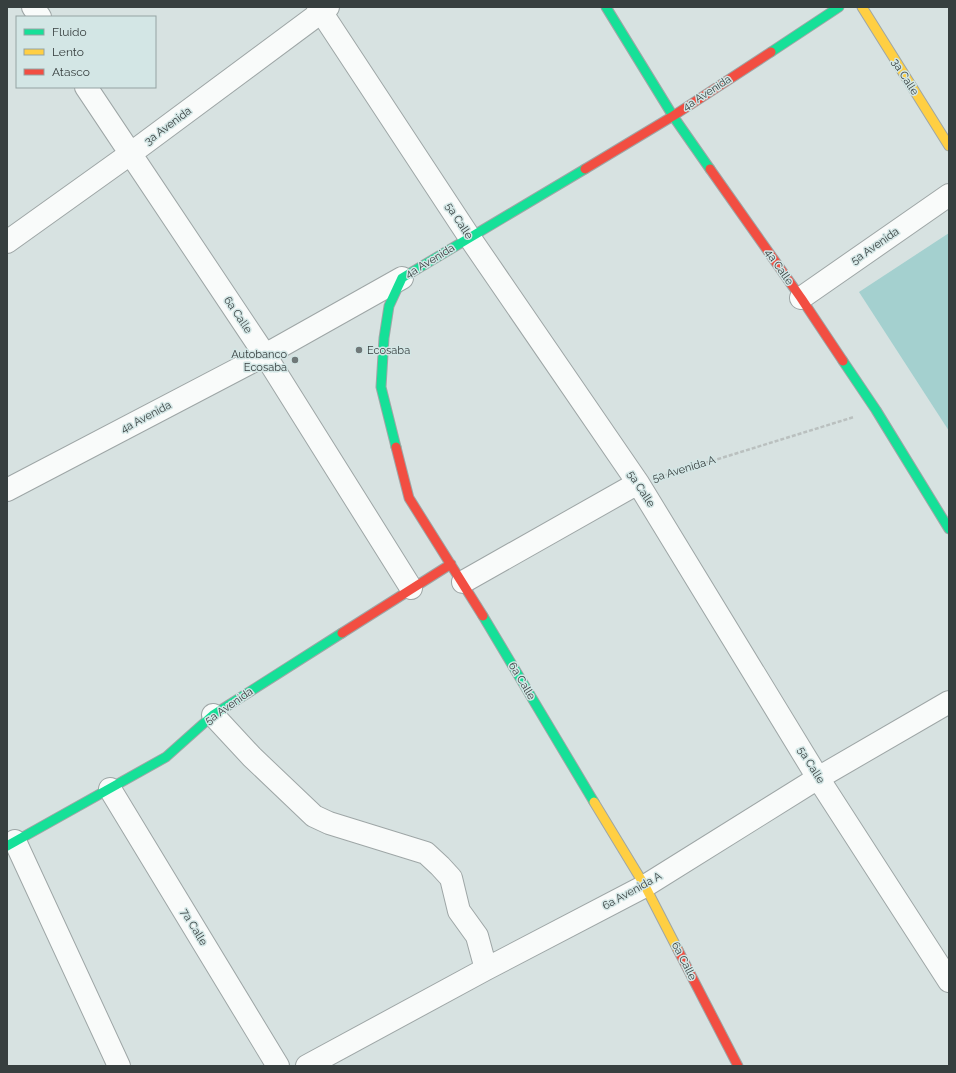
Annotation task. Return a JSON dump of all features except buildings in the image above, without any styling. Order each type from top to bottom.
[{"type":"main road","name":"4a Calle","points":[[606,7],[673,116],[801,298],[876,410],[949,529]]},
{"type":"main road","name":"4a Avenida","points":[[402,278],[673,116],[839,7]]},
{"type":"main road","name":"3a Calle","points":[[862,7],[949,146]]},
{"type":"main road","name":"6a Calle","points":[[402,278],[389,306],[384,338],[381,387],[409,498],[463,582],[645,886],[738,1066]]},
{"type":"main road","name":"5a Avenida","points":[[11,844],[166,756],[213,715],[451,564]]},
{"type":"street","points":[[33,7],[39,16]]},
{"type":"street","name":"3a Avenida","points":[[7,242],[130,154],[323,9]]},
{"type":"street","name":"5a Calle","points":[[323,9],[470,238],[638,483],[818,778],[949,981]]},
{"type":"street","name":"6a Calle","points":[[87,88],[265,355],[411,588]]},
{"type":"street","name":"5a Avenida","points":[[801,298],[949,195]]},
{"type":"street","name":"4a Avenida","points":[[7,490],[265,355],[402,278]]},
{"type":"street","name":"5a Avenida A","points":[[463,582],[638,483]]},
{"type":"street","name":"6a Avenida A","points":[[307,1066],[486,968],[645,886],[818,778],[949,702]]},
{"type":"street","points":[[213,715],[252,757],[314,816],[329,823],[426,853],[451,878],[459,911],[477,936],[486,968]]},
{"type":"street","name":"7a Calle","points":[[110,788],[278,1066]]},
{"type":"street","points":[[11,844],[119,1066]]},
{"type":"path","name":"5a Avenida A","points":[[638,483],[876,410]]},
{"type":"shaded area","points":[[949,233],[949,431],[859,292]]},
{"type":"traffic: fast","points":[[606,7],[673,116],[710,169]]},
{"type":"traffic: fast","points":[[771,52],[839,7]]},
{"type":"traffic: fast","points":[[396,447],[381,387],[384,338],[389,306],[402,278],[585,169]]},
{"type":"traffic: fast","points":[[843,361],[876,410],[949,529]]},
{"type":"traffic: fast","points":[[483,616],[594,802]]},
{"type":"traffic: fast","points":[[7,846],[166,757],[213,715],[342,633]]},
{"type":"traffic: slow","points":[[862,7],[949,146]]},
{"type":"traffic: slow","points":[[594,802],[645,886],[678,950]]},
{"type":"traffic: jam","points":[[585,169],[673,116],[771,52]]},
{"type":"traffic: jam","points":[[710,169],[801,298],[843,361]]},
{"type":"traffic: jam","points":[[396,447],[409,498],[483,616]]},
{"type":"traffic: jam","points":[[342,633],[451,564]]},
{"type":"traffic: jam","points":[[678,950],[738,1066]]},
{"type":"place","name":"Ecosaba","points":[[359,350]]},
{"type":"place","name":"Autobanco Ecosaba","points":[[295,360]]}]
